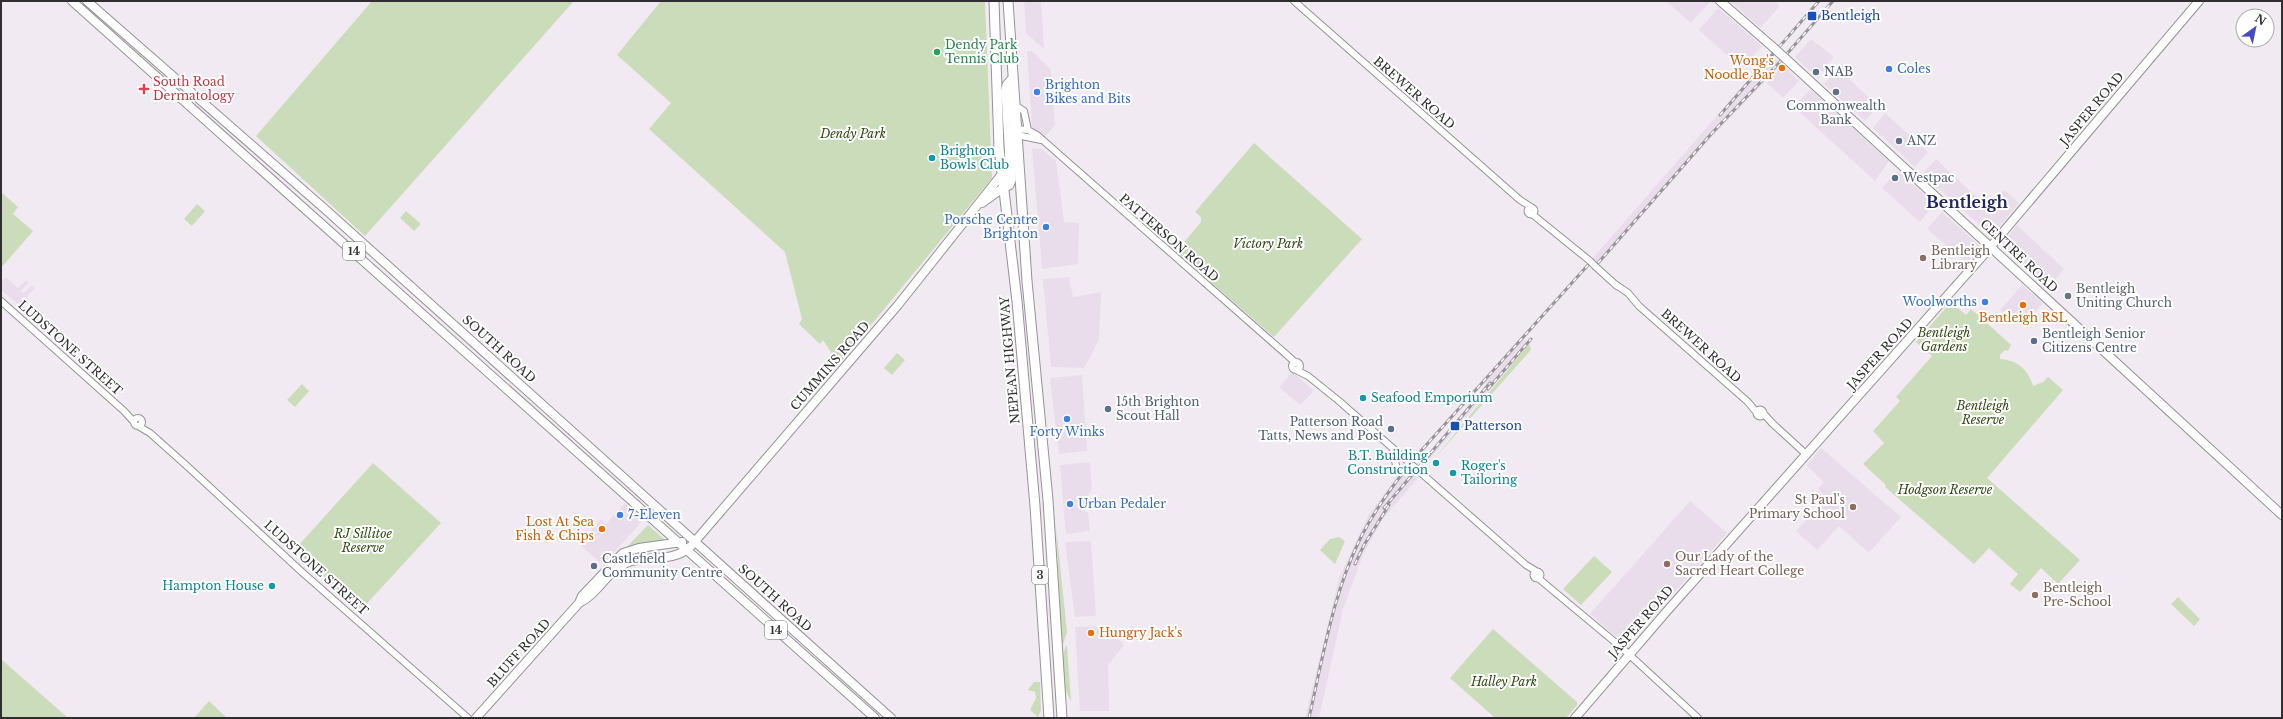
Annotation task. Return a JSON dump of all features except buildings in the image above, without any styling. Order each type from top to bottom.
[{"type":"highway","name":"NEPEAN HIGHWAY","points":[[994,1],[998,129],[1037,528],[1049,718]]},
{"type":"highway","name":"NEPEAN HIGHWAY","points":[[1008,1],[1015,105],[1013,132],[1048,500],[1062,718]]},
{"type":"highway","points":[[1003,188],[1009,185],[1011,180],[1013,132],[1006,85],[1013,78]]},
{"type":"highway","points":[[998,129],[1013,132]]},
{"type":"highway","points":[[1006,217],[1013,206],[1021,204]]},
{"type":"highway","points":[[1025,394],[1038,393]]},
{"type":"highway","points":[[1047,698],[1061,698]]},
{"type":"main road","name":"SOUTH ROAD","points":[[72,1],[606,476],[874,718]]},
{"type":"main road","name":"SOUTH ROAD","points":[[87,1],[326,210],[612,469],[695,540],[891,718]]},
{"type":"main road","name":"CENTRE ROAD","points":[[1720,1],[1774,48],[1991,246],[2282,515]]},
{"type":"main road","name":"JASPER ROAD","points":[[1574,718],[1628,655],[1991,246],[2200,1]]},
{"type":"main road","points":[[165,83],[172,75]]},
{"type":"main road","name":"CUMMINS ROAD","points":[[687,550],[862,347],[977,207],[986,193],[1002,174]]},
{"type":"main road","name":"CUMMINS ROAD","points":[[977,207],[1003,188]]},
{"type":"main road","points":[[318,219],[326,210]]},
{"type":"main road","points":[[466,352],[474,343]]},
{"type":"main road","points":[[606,476],[612,469]]},
{"type":"main road","points":[[655,521],[662,513]]},
{"type":"main road","name":"BLUFF ROAD","points":[[476,718],[579,603],[582,596],[620,555],[639,548],[695,540]]},
{"type":"main road","name":"BLUFF ROAD","points":[[579,603],[586,600],[614,571],[625,564],[640,560],[669,558],[687,550]]},
{"type":"main road","points":[[821,670],[828,662]]},
{"type":"street","name":"BREWER ROAD","points":[[1294,1],[1531,211],[1590,261],[1628,298],[1639,306],[1807,455]]},
{"type":"street","points":[[1013,132],[1028,130],[1024,111],[1015,105]]},
{"type":"street","name":"PATTERSON ROAD","points":[[1028,130],[1042,140],[1282,352],[1298,368],[1393,449]]},
{"type":"street","points":[[1013,132],[1042,140]]},
{"type":"street","name":"LUDSTONE STREET","points":[[1,302],[138,422],[468,718]]},
{"type":"street","points":[[1393,449],[1537,574],[1698,718]]},
{"type":"street","points":[[1393,449],[1397,471]]},
{"type":"shaded area","points":[[1024,1],[1041,1],[1044,49],[1026,33]]},
{"type":"shaded area","points":[[1666,1],[1709,1],[1710,2],[1691,23]]},
{"type":"shaded area","points":[[1730,1],[1775,1],[1780,6],[1760,28]]},
{"type":"shaded area","points":[[1718,8],[1762,46],[1742,69],[1699,30]]},
{"type":"shaded area","points":[[1811,39],[1834,57],[1817,78],[1795,57]]},
{"type":"shaded area","points":[[1027,51],[1032,51],[1051,70],[1055,125],[1045,137],[1032,127]]},
{"type":"shaded area","points":[[1770,55],[1782,64],[1706,143],[1599,265],[1592,259]]},
{"type":"shaded area","points":[[1842,63],[1853,72],[1848,78],[1878,106],[1865,121],[1824,84]]},
{"type":"shaded area","points":[[1783,65],[1799,81],[1783,98],[1767,83]]},
{"type":"shaded area","points":[[1810,89],[1889,161],[1875,181],[1794,107]]},
{"type":"shaded area","points":[[1885,113],[1928,152],[1915,167],[1873,128]]},
{"type":"shaded area","points":[[1032,148],[1042,149],[1056,161],[1064,222],[1079,223],[1078,264],[1042,269]]},
{"type":"shaded area","points":[[1936,159],[1988,208],[2004,190],[2019,203],[1992,236],[1922,174]]},
{"type":"shaded area","points":[[1897,171],[1935,203],[1920,222],[1882,188]]},
{"type":"shaded area","points":[[1942,212],[1980,246],[1967,263],[1927,229]]},
{"type":"shaded area","points":[[2017,225],[2064,269],[2047,289],[2003,247],[2003,243]]},
{"type":"shaded area","points":[[6,277],[18,288],[26,280],[29,282],[21,291],[24,293],[32,285],[35,288],[19,305],[1,290],[1,283]]},
{"type":"shaded area","points":[[1069,277],[1073,297],[1101,292],[1099,340],[1084,368],[1051,367],[1043,279]]},
{"type":"shaded area","name":"Bentleigh RSL","points":[[2022,285],[2043,303],[2024,325],[2017,320],[2015,322],[2000,310]]},
{"type":"shaded area","points":[[1522,337],[1529,344],[1423,467],[1419,464],[1487,384],[1484,382],[1415,460],[1414,457]]},
{"type":"shaded area","points":[[1293,372],[1314,391],[1300,405],[1279,387]]},
{"type":"shaded area","points":[[1082,375],[1087,451],[1059,454],[1050,378]]},
{"type":"shaded area","name":"St Paul's Primary School","points":[[1821,448],[1901,517],[1869,553],[1839,526],[1817,550],[1796,531],[1826,498],[1818,489],[1824,482],[1806,465]]},
{"type":"shaded area","points":[[1090,462],[1092,488],[1087,499],[1088,507],[1081,508],[1084,509],[1085,512],[1088,512],[1090,531],[1066,534],[1060,465]]},
{"type":"shaded area","points":[[1405,466],[1418,478],[1382,520],[1363,555],[1343,609],[1319,718],[1305,718],[1339,578],[1369,514]]},
{"type":"shaded area","name":"Our Lady of the Sacred Heart College","points":[[1690,501],[1727,533],[1629,644],[1625,644],[1590,614]]},
{"type":"shaded area","points":[[625,503],[640,517],[641,522],[603,565],[579,544],[601,519],[606,524]]},
{"type":"shaded area","points":[[1091,541],[1096,616],[1075,617],[1065,542]]},
{"type":"shaded area","points":[[1106,626],[1124,645],[1108,665],[1109,711],[1080,711],[1075,627]]},
{"type":"green space","points":[[372,1],[574,1],[365,236],[256,136]]},
{"type":"green space","name":"Dendy Park","points":[[661,1],[985,1],[992,178],[839,364],[823,340],[820,344],[799,324],[802,319],[785,252],[649,129],[671,103],[617,55]]},
{"type":"green space","name":"Victory Park","points":[[1254,143],[1362,239],[1274,337],[1176,252],[1201,222],[1201,217],[1195,212]]},
{"type":"green space","points":[[1,192],[18,207],[13,214],[33,231],[1,268]]},
{"type":"green space","points":[[197,204],[205,211],[192,226],[184,219]]},
{"type":"green space","points":[[406,211],[421,224],[414,231],[400,218]]},
{"type":"green space","points":[[1951,302],[1966,315],[1971,309],[2011,345],[2008,351],[2005,350],[2000,355],[2000,359],[2012,361],[2021,366],[2031,380],[2033,386],[2043,382],[2048,377],[2063,390],[1987,478],[2080,560],[2058,584],[2041,568],[2020,592],[2010,584],[2018,574],[1989,548],[1974,564],[1885,487],[1886,485],[1863,464],[1884,443],[1873,431],[1900,401],[1896,397],[1932,356],[1916,342]]},
{"type":"green space","points":[[1529,344],[1531,350],[1433,460]]},
{"type":"green space","points":[[897,353],[905,360],[892,375],[884,368]]},
{"type":"green space","points":[[302,384],[309,391],[295,407],[287,400]]},
{"type":"green space","name":"RJ Sillitoe Reserve","points":[[373,463],[441,523],[360,611],[298,554],[298,546]]},
{"type":"green space","points":[[648,525],[665,540],[626,548]]},
{"type":"green space","points":[[1056,526],[1067,632],[1062,647]]},
{"type":"green space","points":[[1339,537],[1345,541],[1335,564],[1320,550],[1330,539]]},
{"type":"green space","points":[[1594,556],[1612,572],[1581,605],[1563,589]]},
{"type":"green space","points":[[2178,597],[2200,619],[2194,626],[2171,604]]},
{"type":"green space","name":"Halley Park","points":[[1493,629],[1577,702],[1577,705],[1566,718],[1495,718],[1450,678]]},
{"type":"green space","points":[[1066,646],[1071,701],[1065,689],[1062,674]]},
{"type":"green space","points":[[1,659],[68,718],[1,718]]},
{"type":"green space","points":[[1034,682],[1040,682],[1041,710],[1038,717],[1030,710],[1036,698],[1035,692],[1028,690]]},
{"type":"green space","points":[[209,701],[227,718],[194,718]]},
{"type":"railway","points":[[1720,115],[1819,1]]},
{"type":"railway","points":[[1598,263],[1712,133],[1778,64],[1833,1]]},
{"type":"railway","points":[[1309,718],[1324,649],[1343,580],[1351,558],[1374,514],[1395,483],[1420,452],[1588,265]]},
{"type":"railway","points":[[1488,389],[1531,339]]},
{"type":"railway","points":[[1384,508],[1490,383]]},
{"type":"railway","points":[[1355,564],[1364,545],[1389,505]]},
{"type":"place","name":"Bentleigh","points":[[1812,16]]},
{"type":"place","name":"Dendy Park Tennis Club","points":[[937,52]]},
{"type":"place","name":"Wong's Noodle Bar","points":[[1782,68]]},
{"type":"place","name":"Coles","points":[[1889,69]]},
{"type":"place","name":"NAB","points":[[1816,72]]},
{"type":"place","name":"South Road Dermatology","points":[[144,89]]},
{"type":"place","name":"Brighton Bikes and Bits","points":[[1037,92]]},
{"type":"place","name":"Commonwealth Bank","points":[[1836,92]]},
{"type":"place","name":"ANZ","points":[[1899,141]]},
{"type":"place","name":"Brighton Bowls Club","points":[[932,158]]},
{"type":"place","name":"Westpac","points":[[1895,178]]},
{"type":"place","name":"Porsche Centre Brighton","points":[[1046,227]]},
{"type":"place","name":"Bentleigh Library","points":[[1923,258]]},
{"type":"place","name":"Bentleigh Uniting Church","points":[[2068,296]]},
{"type":"place","name":"Woolworths","points":[[1985,302]]},
{"type":"place","name":"Bentleigh RSL","points":[[2023,305]]},
{"type":"place","name":"Bentleigh Senior Citizens Centre","points":[[2034,341]]},
{"type":"place","name":"Seafood Emporium","points":[[1363,398]]},
{"type":"place","name":"15th Brighton Scout Hall","points":[[1108,409]]},
{"type":"place","name":"Forty Winks","points":[[1067,419]]},
{"type":"place","name":"Patterson","points":[[1455,426]]},
{"type":"place","name":"Patterson Road Tatts, News and Post","points":[[1391,429]]},
{"type":"place","name":"B.T. Building Construction","points":[[1436,463]]},
{"type":"place","name":"Roger's Tailoring","points":[[1453,473]]},
{"type":"place","name":"Urban Pedaler","points":[[1070,504]]},
{"type":"place","name":"St Paul's Primary School","points":[[1853,507]]},
{"type":"place","name":"7-Eleven","points":[[620,515]]},
{"type":"place","name":"Lost At Sea Fish & Chips","points":[[602,529]]},
{"type":"place","name":"Our Lady of the Sacred Heart College","points":[[1667,564]]},
{"type":"place","name":"Castlefield Community Centre","points":[[594,566]]},
{"type":"place","name":"Hampton House","points":[[272,586]]},
{"type":"place","name":"Bentleigh Pre-School","points":[[2035,595]]},
{"type":"place","name":"Hungry Jack's","points":[[1091,633]]},
{"type":"district","name":"Bentleigh","points":[[1967,202]]},
{"type":"park label","name":"Bentleigh Gardens","points":[[1944,340]]},
{"type":"park label","name":"Bentleigh Reserve","points":[[1983,413]]},
{"type":"park label","name":"Hodgson Reserve","points":[[1945,490]]}]
